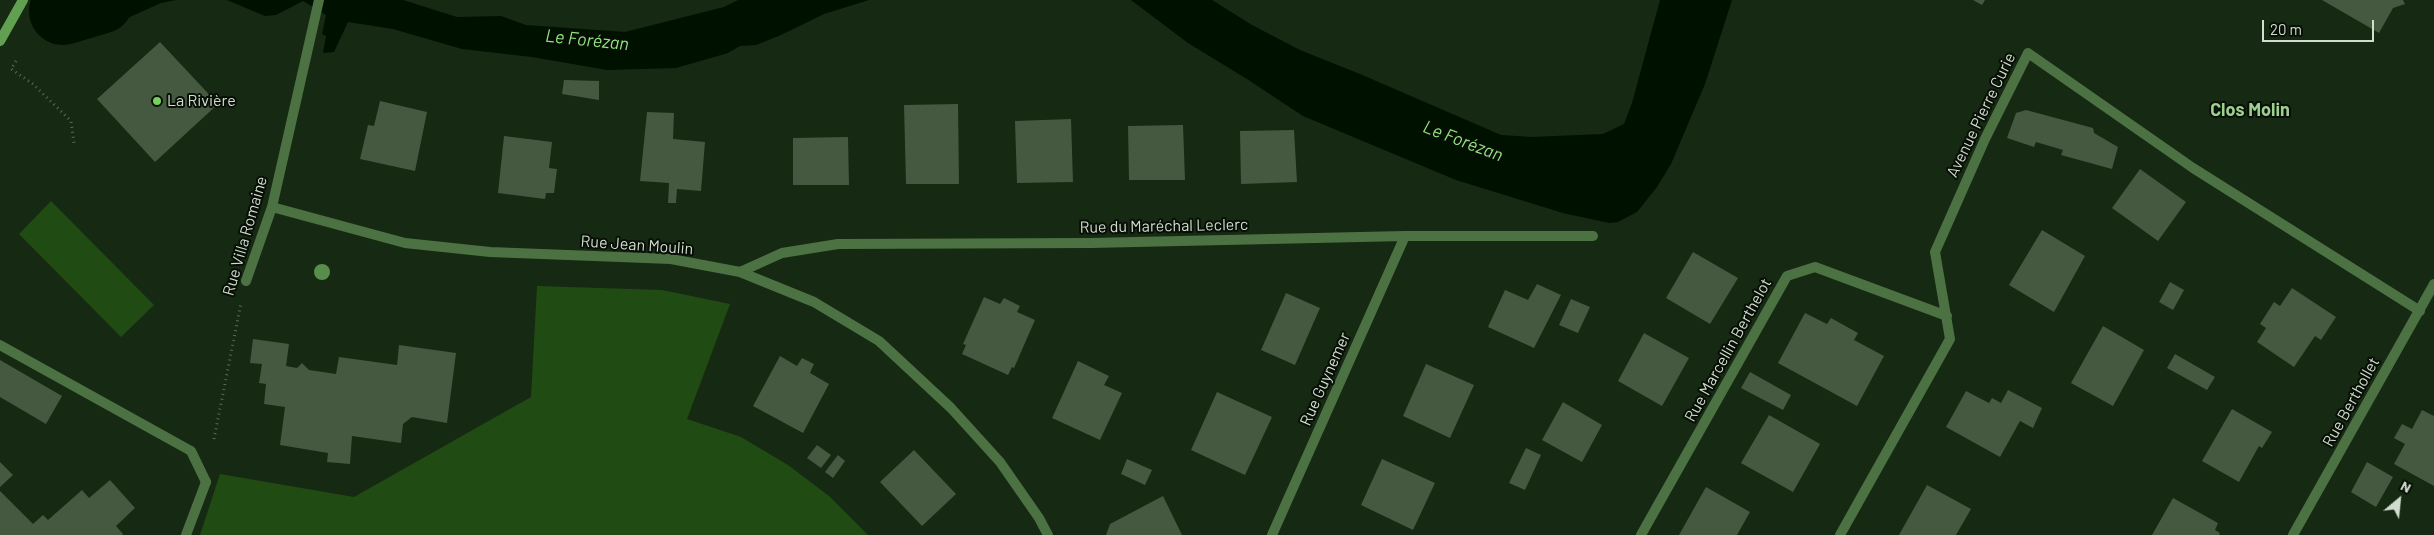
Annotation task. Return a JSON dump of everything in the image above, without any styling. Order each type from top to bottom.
[{"type":"main road","points":[[1,40],[22,0]]},
{"type":"street","name":"Rue Villa Romaine","points":[[246,282],[272,207],[319,0]]},
{"type":"street","name":"Avenue Pierre Curie","points":[[1840,535],[1950,339],[1934,252],[1985,139],[2028,53],[2193,168],[2420,311]]},
{"type":"street","name":"Rue Jean Moulin","points":[[272,207],[405,243],[490,252],[671,259],[740,272],[814,302],[879,341],[951,408],[1000,462],[1039,518],[1048,535]]},
{"type":"street","name":"Rue du Maréchal Leclerc","points":[[740,272],[782,253],[838,244],[1091,244],[1405,236],[1593,236]]},
{"type":"street","name":"Rue Guynemer","points":[[1272,535],[1405,236]]},
{"type":"street","name":"Rue Marcellin Berthelot","points":[[1641,535],[1787,276],[1814,267],[1947,316]]},
{"type":"street","name":"Rue Berthollet","points":[[2294,535],[2434,284]]},
{"type":"street","points":[[0,345],[191,451],[206,482],[186,535]]},
{"type":"path","points":[[1,40],[23,49],[11,69],[33,84],[70,121],[74,144]]},
{"type":"path","name":"Rue Villa Romaine","points":[[206,482],[246,282]]},
{"type":"green space","points":[[51,201],[154,305],[121,337],[19,234]]},
{"type":"green space","points":[[537,286],[662,290],[730,304],[687,419],[741,437],[788,465],[829,496],[868,535],[200,535],[220,474],[354,497],[531,397]]},
{"type":"water","points":[[106,0],[176,0],[161,3],[121,21],[106,5]]},
{"type":"water","points":[[227,0],[403,0],[457,17],[501,16],[526,25],[625,32],[724,7],[738,0],[869,0],[824,14],[756,45],[740,46],[728,53],[676,68],[607,70],[532,57],[462,49],[393,29],[348,22],[334,52],[323,53],[326,36],[322,34],[326,15],[303,1],[276,15],[265,16]]},
{"type":"water","points":[[1131,0],[1212,0],[1252,25],[1300,50],[1501,135],[1531,137],[1603,134],[1624,124],[1632,103],[1660,0],[1732,0],[1705,84],[1671,164],[1657,187],[1637,212],[1618,222],[1609,223],[1563,213],[1456,180],[1303,116],[1188,43]]},
{"type":"building","points":[[1973,0],[1985,0],[1982,5]]},
{"type":"building","points":[[2322,0],[2403,0],[2405,4],[2393,8],[2379,33]]},
{"type":"building","name":"La Rivière","points":[[160,42],[218,104],[155,162],[97,99]]},
{"type":"building","points":[[564,80],[599,81],[599,100],[562,94]]},
{"type":"building","points":[[380,101],[427,112],[415,171],[360,159],[368,125],[374,126]]},
{"type":"building","points":[[958,104],[959,184],[906,184],[904,105]]},
{"type":"building","points":[[2026,110],[2093,128],[2094,133],[2118,147],[2112,169],[2061,155],[2063,150],[2036,142],[2034,147],[2007,138],[2016,113]]},
{"type":"building","points":[[647,112],[674,113],[673,139],[705,142],[701,191],[677,189],[676,203],[668,203],[669,183],[640,181]]},
{"type":"building","points":[[1071,119],[1073,182],[1017,183],[1015,121]]},
{"type":"building","points":[[1183,125],[1185,180],[1129,180],[1128,126]]},
{"type":"building","points":[[1294,130],[1297,182],[1241,184],[1240,131]]},
{"type":"building","points":[[504,136],[552,142],[549,168],[557,169],[554,193],[546,193],[545,199],[498,193]]},
{"type":"building","points":[[848,137],[849,185],[793,185],[793,138]]},
{"type":"building","points":[[2140,169],[2186,202],[2158,241],[2112,208]]},
{"type":"building","points":[[2042,230],[2085,256],[2054,312],[2009,285]]},
{"type":"building","points":[[1693,252],[1738,278],[1710,324],[1666,298]]},
{"type":"building","points":[[2170,282],[2184,290],[2173,310],[2159,302]]},
{"type":"building","points":[[1537,284],[1561,295],[1534,348],[1488,327],[1505,290],[1528,300]]},
{"type":"building","points":[[2292,288],[2336,317],[2321,340],[2315,336],[2294,367],[2257,342],[2266,328],[2260,324],[2274,302],[2280,306]]},
{"type":"building","points":[[1286,293],[1320,308],[1295,365],[1261,350]]},
{"type":"building","points":[[984,297],[1000,304],[1004,298],[1020,306],[1017,312],[1035,320],[1014,368],[1012,367],[1008,375],[962,354],[966,345],[963,344]]},
{"type":"building","points":[[1571,299],[1590,307],[1578,333],[1559,325]]},
{"type":"building","points":[[1805,313],[1827,324],[1831,318],[1858,333],[1854,340],[1884,356],[1857,406],[1778,363]]},
{"type":"building","points":[[2103,326],[2144,350],[2113,406],[2071,383]]},
{"type":"building","points":[[1644,333],[1689,358],[1662,406],[1618,381]]},
{"type":"building","points":[[253,339],[289,344],[286,366],[297,368],[302,363],[309,370],[336,374],[339,357],[397,365],[399,345],[456,353],[447,423],[412,417],[403,424],[401,443],[352,436],[350,464],[327,462],[328,453],[280,445],[285,407],[264,404],[266,384],[259,383],[262,364],[250,363]]},
{"type":"building","points":[[2175,354],[2215,377],[2207,390],[2167,368]]},
{"type":"building","points":[[780,356],[797,366],[802,358],[814,364],[810,373],[829,384],[803,433],[753,406]]},
{"type":"building","points":[[0,360],[62,396],[46,424],[0,397]]},
{"type":"building","points":[[1078,361],[1109,376],[1104,385],[1122,393],[1100,440],[1052,418]]},
{"type":"building","points":[[1426,364],[1474,385],[1450,438],[1403,416]]},
{"type":"building","points":[[1750,372],[1791,395],[1783,410],[1741,388]]},
{"type":"building","points":[[2008,390],[2042,408],[2033,428],[2020,421],[2000,457],[1946,427],[1966,391],[1989,403],[1992,398],[2001,403]]},
{"type":"building","points":[[1217,392],[1272,417],[1245,475],[1191,450]]},
{"type":"building","points":[[1563,402],[1602,425],[1582,462],[1542,440]]},
{"type":"building","points":[[2232,409],[2272,432],[2262,448],[2259,446],[2239,482],[2202,461]]},
{"type":"building","points":[[2422,410],[2434,416],[2434,486],[2394,464],[2405,444],[2394,438],[2402,424],[2412,429]]},
{"type":"building","points":[[1769,415],[1820,444],[1793,492],[1741,463]]},
{"type":"building","points":[[817,445],[831,455],[821,468],[807,458]]},
{"type":"building","points":[[1526,448],[1541,455],[1525,490],[1509,483]]},
{"type":"building","points":[[914,450],[956,494],[922,526],[880,482]]},
{"type":"building","points":[[838,455],[845,461],[833,478],[825,472]]},
{"type":"building","points":[[1127,459],[1152,470],[1145,485],[1121,474]]},
{"type":"building","points":[[1382,459],[1435,483],[1413,530],[1361,505]]},
{"type":"building","points":[[0,462],[13,475],[0,487]]},
{"type":"building","points":[[2367,462],[2393,477],[2376,507],[2351,492]]},
{"type":"building","points":[[110,480],[135,508],[116,526],[122,535],[0,535],[0,491],[33,524],[43,515],[48,520],[82,490],[89,498]]},
{"type":"building","points":[[1927,485],[1971,509],[1956,535],[1899,535]]},
{"type":"building","points":[[1706,487],[1750,512],[1737,535],[1679,535]]},
{"type":"building","points":[[1163,496],[1182,535],[1106,535],[1110,524]]},
{"type":"building","points":[[2173,498],[2218,523],[2215,530],[2220,533],[2219,535],[2152,535]]},
{"type":"waterway","name":"Le Forézan","points":[[63,11],[100,0]]},
{"type":"place","name":"La Rivière","points":[[157,101]]},
{"type":"district","name":"Clos Molin","points":[[2250,110]]}]
